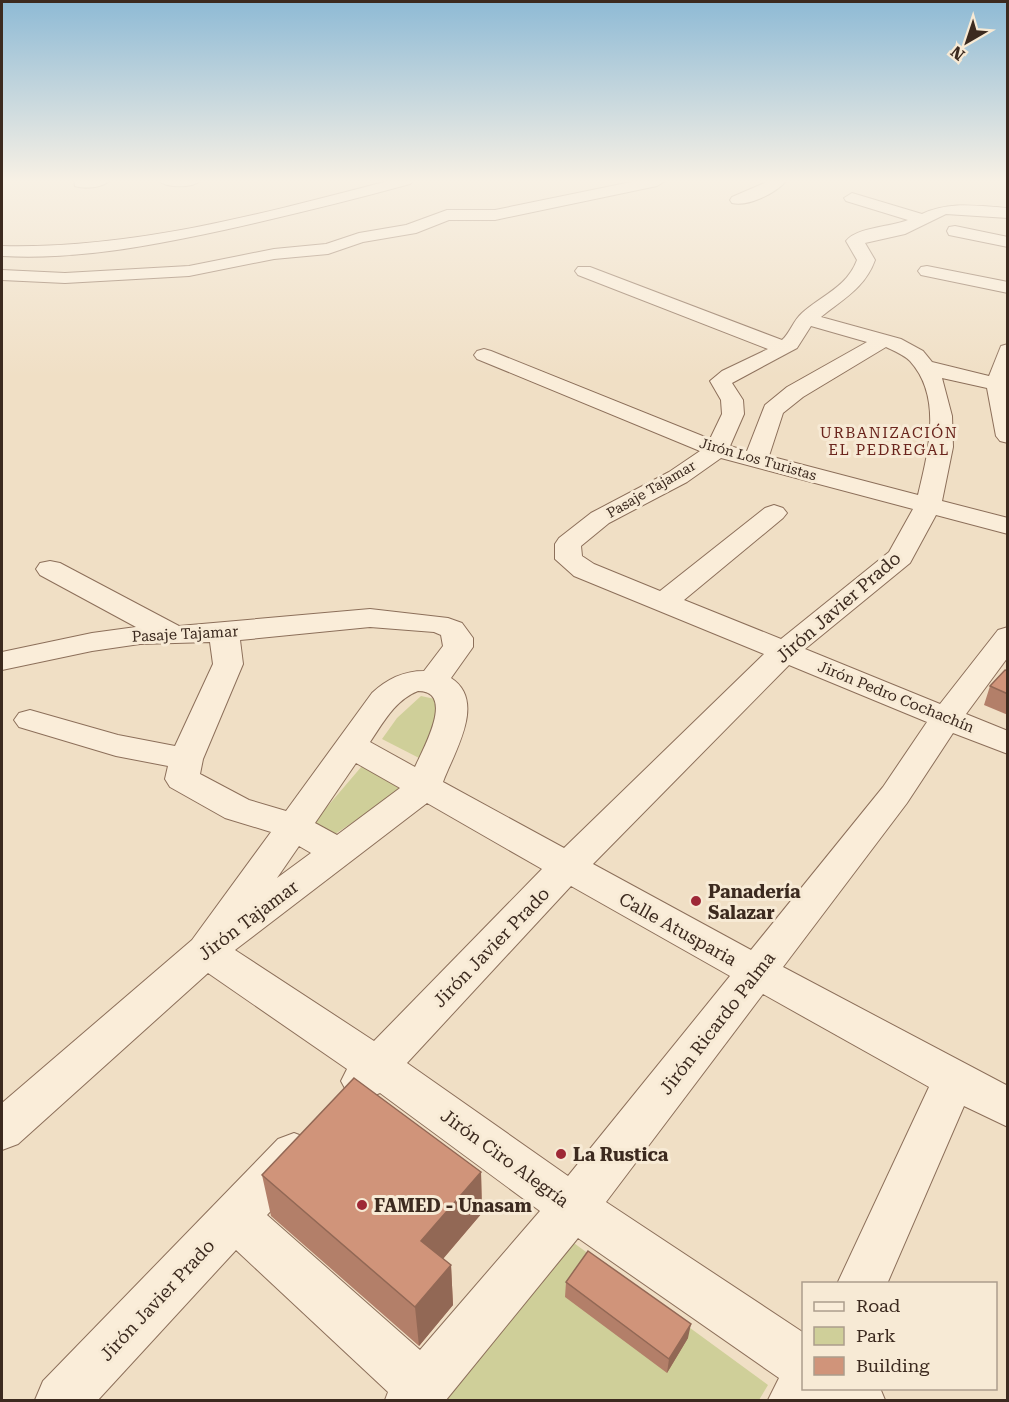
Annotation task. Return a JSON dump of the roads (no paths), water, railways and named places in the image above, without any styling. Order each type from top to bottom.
[{"type":"street","points":[[2,251],[44,252],[108,246]]},
{"type":"street","points":[[2,275],[65,278],[189,271],[274,254],[335,246]]},
{"type":"street","points":[[717,450],[734,414],[732,400],[721,381],[793,342],[800,326],[807,319],[854,283],[865,267],[866,260],[858,246]]},
{"type":"street","points":[[584,271],[784,348]]},
{"type":"street","points":[[927,271],[1008,288]]},
{"type":"street","points":[[807,319],[884,340],[916,355],[925,367],[1002,386]]},
{"type":"street","points":[[756,460],[773,410],[795,392],[884,340]]},
{"type":"street","points":[[1008,350],[1002,386],[1008,436]]},
{"type":"street","name":"Jirón Los Turistas","points":[[484,355],[717,450],[1008,526]]},
{"type":"street","name":"Jirón Javier Prado","points":[[62,1401],[329,1116],[567,867],[784,651],[900,557],[928,505],[941,447],[941,416],[934,381],[925,367]]},
{"type":"street","name":"Pasaje Tajamar","points":[[584,570],[569,559],[568,544],[600,518],[678,477],[717,450]]},
{"type":"street","points":[[663,603],[774,513]]},
{"type":"street","points":[[50,569],[175,635]]},
{"type":"street","name":"Jirón Pedro Cochachín","points":[[584,570],[1008,743]]},
{"type":"street","name":"Pasaje Tajamar","points":[[2,661],[92,642],[140,635],[224,632],[370,618],[438,624],[452,629],[458,638],[458,647],[440,686]]},
{"type":"street","points":[[184,769],[228,664],[224,632]]},
{"type":"street","name":"Jirón Ricardo Palma","points":[[418,1394],[573,1206],[895,795],[946,718],[1008,636]]},
{"type":"street","points":[[206,951],[383,700],[396,688],[414,681],[440,686],[452,701],[452,716],[423,788]]},
{"type":"street","points":[[30,720],[116,745],[184,769],[237,809],[293,826],[339,852]]},
{"type":"street","name":"Calle Atusparia","points":[[351,746],[423,788],[1008,1108]]},
{"type":"street","name":"Jirón Tajamar","points":[[2,1130],[206,951],[423,788]]},
{"type":"street","name":"Jirón Ciro Alegría","points":[[206,951],[377,1066],[573,1206],[802,1363]]},
{"type":"street","points":[[863,1282],[954,1079]]},
{"type":"street","points":[[234,1217],[418,1394]]},
{"type":"street","points":[[795,1401],[807,1390]]},
{"type":"street","points":[[842,1390],[858,1401]]},
{"type":"place","name":"Panadería Salazar","points":[[696,901]]},
{"type":"place","name":"La Rustica","points":[[561,1154]]},
{"type":"place","name":"FAMED - Unasam","points":[[362,1205]]},
{"type":"district","name":"URBANIZACIÓN EL PEDREGAL","points":[[889,442]]}]
